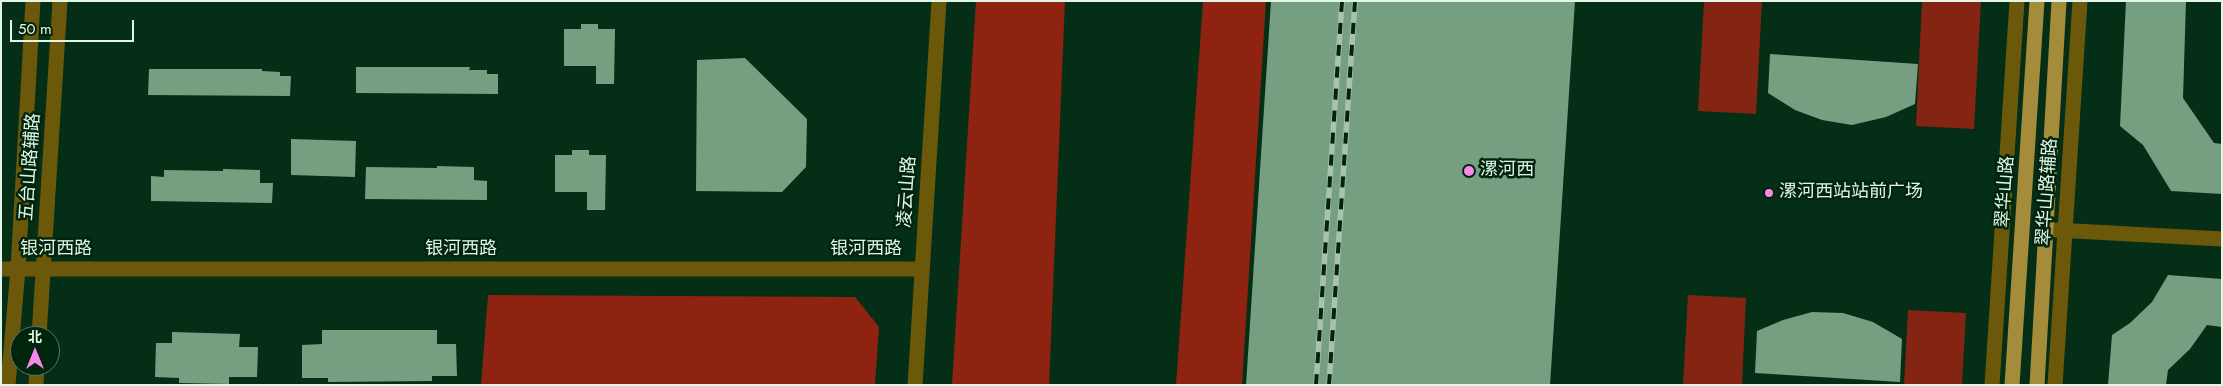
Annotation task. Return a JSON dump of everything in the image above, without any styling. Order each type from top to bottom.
[{"type":"main road","name":"翠华山路","points":[[2012,385],[2038,1]]},
{"type":"main road","points":[[2037,385],[2060,1]]},
{"type":"street","points":[[8,385],[18,269],[33,1]]},
{"type":"street","name":"五台山路辅路","points":[[40,326],[60,1]]},
{"type":"street","name":"凌云山路","points":[[915,385],[939,1]]},
{"type":"street","points":[[1992,385],[2017,1]]},
{"type":"street","name":"翠华山路辅路","points":[[2055,385],[2080,1]]},
{"type":"street","points":[[2047,230],[2222,239]]},
{"type":"street","name":"银河西路","points":[[1,269],[922,269]]},
{"type":"shaded area","points":[[976,1],[1065,1],[1049,385],[952,385]]},
{"type":"shaded area","points":[[1203,1],[1266,1],[1242,385],[1176,385]]},
{"type":"shaded area","points":[[1704,1],[1762,1],[1756,114],[1698,111]]},
{"type":"shaded area","points":[[1922,1],[1981,1],[1974,129],[1916,126]]},
{"type":"shaded area","points":[[488,295],[855,297],[879,327],[875,385],[481,385]]},
{"type":"shaded area","points":[[1688,295],[1746,298],[1742,385],[1683,385]]},
{"type":"shaded area","points":[[1908,310],[1966,313],[1962,385],[1904,385]]},
{"type":"building","name":"漯河西","points":[[1271,1],[1575,1],[1550,385],[1246,385]]},
{"type":"building","points":[[2126,1],[2186,1],[2183,98],[2214,143],[2222,144],[2222,194],[2171,191],[2143,145],[2120,126]]},
{"type":"building","points":[[581,24],[598,24],[598,29],[615,29],[614,84],[596,84],[596,66],[564,66],[564,29],[581,29]]},
{"type":"building","points":[[1770,54],[1918,64],[1915,104],[1886,117],[1852,125],[1822,120],[1795,110],[1768,93]]},
{"type":"building","points":[[745,58],[807,119],[806,167],[782,192],[696,191],[697,60]]},
{"type":"building","points":[[356,67],[470,67],[469,70],[487,70],[487,74],[498,74],[498,94],[356,93]]},
{"type":"building","points":[[149,69],[262,69],[262,71],[280,72],[280,76],[291,76],[290,96],[148,95]]},
{"type":"building","points":[[291,139],[356,141],[355,177],[291,175]]},
{"type":"building","points":[[572,150],[589,150],[589,155],[606,155],[605,210],[587,210],[587,192],[555,192],[555,155],[572,155]]},
{"type":"building","points":[[437,166],[474,167],[474,180],[487,181],[487,200],[365,199],[366,167],[437,168]]},
{"type":"building","points":[[223,169],[260,170],[260,183],[273,183],[272,203],[151,201],[151,176],[164,177],[164,170],[223,171]]},
{"type":"building","points":[[2168,275],[2222,279],[2222,327],[2207,325],[2190,349],[2168,370],[2166,385],[2108,385],[2112,335],[2130,323],[2152,302]]},
{"type":"building","points":[[1812,312],[1843,313],[1873,322],[1902,339],[1900,382],[1755,373],[1757,331],[1783,320]]},
{"type":"building","points":[[322,330],[437,330],[437,344],[456,344],[457,376],[432,376],[432,381],[328,382],[328,378],[302,378],[302,345],[322,344]]},
{"type":"building","points":[[172,332],[240,334],[239,347],[258,347],[257,377],[229,377],[229,384],[179,383],[179,378],[155,377],[156,343],[172,343]]},
{"type":"railway","points":[[1316,385],[1342,1]]},
{"type":"railway","points":[[1329,385],[1355,1]]},
{"type":"place","name":"漯河西","points":[[1469,171]]},
{"type":"place","name":"漯河西站站前广场","points":[[1769,193]]}]
